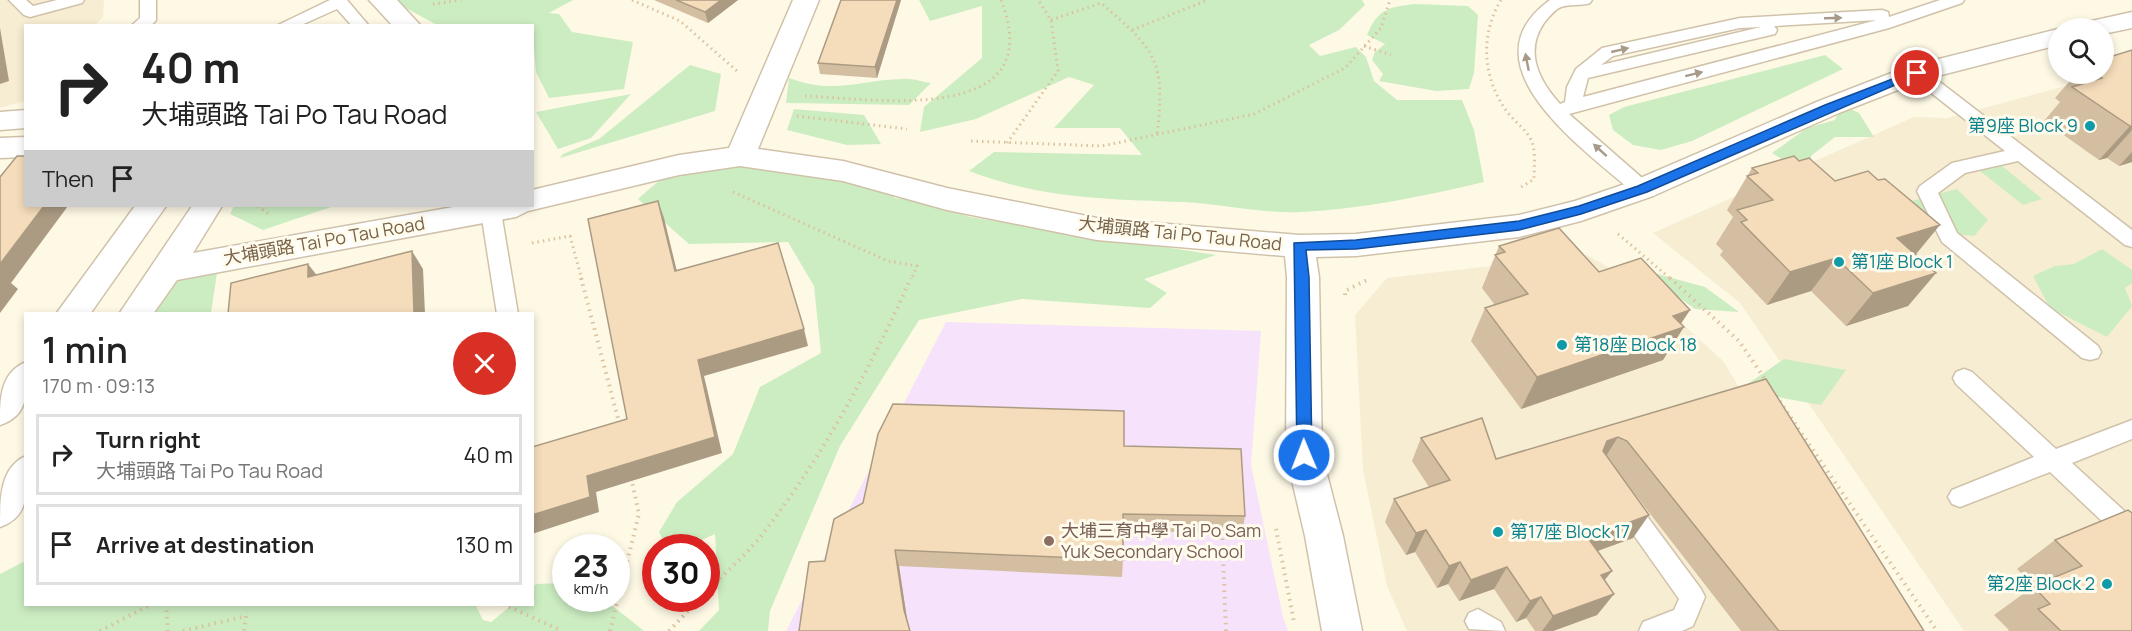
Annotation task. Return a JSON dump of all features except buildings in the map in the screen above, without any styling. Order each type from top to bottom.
[{"type":"street","points":[[382,0],[406,24]]},
{"type":"street","points":[[740,156],[806,0]]},
{"type":"street","points":[[2114,24],[2132,20]]},
{"type":"street","name":"大埔頭路 Tai Po Tau Road","points":[[534,201],[679,165],[740,156],[843,171],[947,199],[1097,229],[1299,246],[1356,245],[1519,226],[1581,210],[1642,189],[1829,107],[1917,73],[2048,40]]},
{"type":"street","points":[[0,121],[24,119]]},
{"type":"street","points":[[0,148],[24,147]]},
{"type":"street","points":[[73,312],[150,207]]},
{"type":"street","points":[[136,312],[167,270],[206,207]]},
{"type":"street","name":"大埔頭路 Tai Po Tau Road","points":[[167,270],[503,208]]},
{"type":"street","points":[[1299,246],[1303,277],[1304,455],[1324,536],[1342,631]]},
{"type":"street","points":[[0,411],[24,379]]},
{"type":"street","points":[[0,511],[24,474]]},
{"type":"lane","points":[[17,0],[30,12],[76,0]]},
{"type":"lane","points":[[148,0],[149,24]]},
{"type":"lane","points":[[1584,0],[1559,1],[1542,14],[1529,34],[1525,53],[1528,72],[1642,189]]},
{"type":"lane","points":[[288,24],[339,1],[359,24]]},
{"type":"lane","points":[[1565,108],[1883,24],[1949,3]]},
{"type":"lane","points":[[1565,108],[1580,75],[1737,39],[1804,20],[1890,14],[1949,3]]},
{"type":"lane","points":[[1917,73],[2132,240]]},
{"type":"lane","points":[[2021,154],[1959,168],[1927,190],[1949,237],[2090,352]]},
{"type":"lane","points":[[503,208],[498,249],[508,312]]},
{"type":"lane","points":[[1964,378],[2132,533]]},
{"type":"lane","points":[[1960,497],[2132,429]]},
{"type":"lane","points":[[1609,482],[1692,597],[1684,618],[1652,631]]},
{"type":"path","points":[[632,0],[680,21],[747,79],[742,93],[764,103],[907,129]]},
{"type":"path","points":[[764,103],[923,99],[966,94],[987,84],[1002,70],[1010,27],[1001,0]]},
{"type":"path","points":[[1006,143],[1058,71],[1051,20],[1038,0]]},
{"type":"path","points":[[1132,30],[1208,0]]},
{"type":"path","points":[[971,141],[1102,146],[1254,114],[1345,68],[1381,28],[1390,0]]},
{"type":"path","points":[[1499,0],[1491,14],[1485,37],[1486,68],[1506,111],[1533,142],[1534,179],[1495,203],[1519,226]]},
{"type":"path","points":[[1051,20],[1069,16],[1101,3],[1132,30],[1155,56],[1163,96],[1158,135]]},
{"type":"path","points":[[1364,46],[1392,55]]},
{"type":"path","points":[[720,578],[760,537],[841,418],[884,339],[917,266],[888,261],[728,190]]},
{"type":"path","points":[[1615,231],[1706,309],[1739,341],[1937,631]]},
{"type":"path","points":[[532,243],[537,234]]},
{"type":"path","points":[[498,249],[570,236],[622,435]]},
{"type":"path","points":[[1344,302],[1345,291],[1373,278]]},
{"type":"path","points":[[610,631],[639,514],[630,469]]},
{"type":"path","points":[[1222,532],[1226,631]]},
{"type":"path","points":[[100,631],[148,606]]},
{"type":"path","points":[[166,606],[168,631]]},
{"type":"path","points":[[507,606],[562,631]]},
{"type":"path","points":[[669,631],[687,612]]},
{"type":"path","points":[[183,631],[246,616],[244,631]]},
{"type":"shaded area","points":[[0,0],[104,0],[103,17],[96,24],[24,24],[24,101],[0,108]]},
{"type":"shaded area","points":[[2132,68],[2132,631],[1964,631],[1740,303],[1653,233],[1914,117],[1947,118],[2073,84],[2114,84],[2114,73]]},
{"type":"shaded area","points":[[1587,255],[1641,286],[1723,361],[1885,631],[1407,631],[1387,586],[1363,470],[1355,315],[1387,278]]},
{"type":"shaded area","name":"大埔三育中學 Tai Po Sam Yuk Secondary School","points":[[946,322],[1261,331],[1251,465],[1283,617],[1288,631],[786,631]]},
{"type":"green space","points":[[391,0],[573,0],[549,13],[559,14],[572,32],[633,42],[624,89],[549,98],[536,72],[534,24],[435,24]]},
{"type":"green space","points":[[919,0],[1362,0],[1365,5],[1339,30],[1309,45],[1320,56],[1356,47],[1366,57],[1374,81],[1397,100],[1462,100],[1474,130],[1484,182],[1370,205],[1287,212],[1198,203],[1075,196],[996,180],[969,171],[994,152],[1142,155],[1120,128],[1054,128],[1094,85],[1069,77],[976,119],[920,132],[924,107],[982,58],[982,6],[930,21]]},
{"type":"green space","points":[[1415,4],[1468,6],[1478,15],[1474,73],[1469,89],[1436,91],[1379,81],[1383,74],[1372,60],[1375,52],[1385,44],[1367,35],[1371,26],[1380,15],[1391,8]]},
{"type":"green space","points":[[1825,55],[1843,69],[1692,141],[1661,150],[1633,145],[1613,130],[1609,115],[1624,107]]},
{"type":"green space","points":[[690,65],[721,74],[715,111],[560,158],[563,154],[599,139]]},
{"type":"green space","points":[[789,78],[805,83],[833,86],[906,79],[931,83],[909,105],[786,103]]},
{"type":"green space","points":[[631,94],[591,138],[558,149],[536,112]]},
{"type":"green space","points":[[1842,105],[1859,113],[1874,137],[1835,137],[1811,156],[1812,178],[1772,153],[1807,128],[1835,120]]},
{"type":"green space","points":[[794,109],[864,115],[881,144],[847,145],[787,130]]},
{"type":"green space","points":[[780,152],[798,171],[896,192],[894,198],[929,202],[970,217],[1216,255],[1144,279],[1167,293],[1150,308],[1022,299],[919,320],[840,446],[770,611],[768,631],[699,631],[717,612],[720,612],[720,534],[660,534],[659,532],[677,502],[733,454],[760,387],[821,353],[814,286],[788,242],[689,244],[638,199],[686,157]]},
{"type":"green space","points":[[2001,165],[2042,199],[2023,205],[1980,171]]},
{"type":"green space","points":[[1957,189],[1988,220],[1974,236],[1930,231],[1908,202]]},
{"type":"green space","points":[[234,207],[331,207],[263,230],[230,214]]},
{"type":"green space","points":[[2102,249],[2132,270],[2132,283],[2125,288],[2132,306],[2107,337],[2050,308],[2033,276],[2055,266],[2074,264]]},
{"type":"green space","points":[[1639,269],[1705,287],[1739,312],[1695,309]]},
{"type":"green space","points":[[217,273],[211,312],[149,312],[175,282]]},
{"type":"green space","points":[[1784,359],[1846,370],[1821,405],[1739,390]]},
{"type":"green space","points":[[24,562],[24,606],[476,606],[483,620],[491,622],[511,606],[534,606],[534,586],[552,583],[552,612],[620,612],[644,631],[0,631],[0,574]]},
{"type":"place","name":"第9座 Block 9","points":[[2090,126]]},
{"type":"place","name":"第1座 Block 1","points":[[1839,262]]},
{"type":"place","name":"第18座 Block 18","points":[[1562,345]]},
{"type":"place","name":"第17座 Block 17","points":[[1498,532]]},
{"type":"place","name":"大埔三育中學 Tai Po Sam Yuk Secondary School","points":[[1049,541]]},
{"type":"place","name":"第2座 Block 2","points":[[2107,584]]},
{"type":"route","points":[[1304,455],[1303,277],[1299,246],[1356,245],[1519,226],[1581,210],[1642,189],[1829,107],[1917,73]]}]
